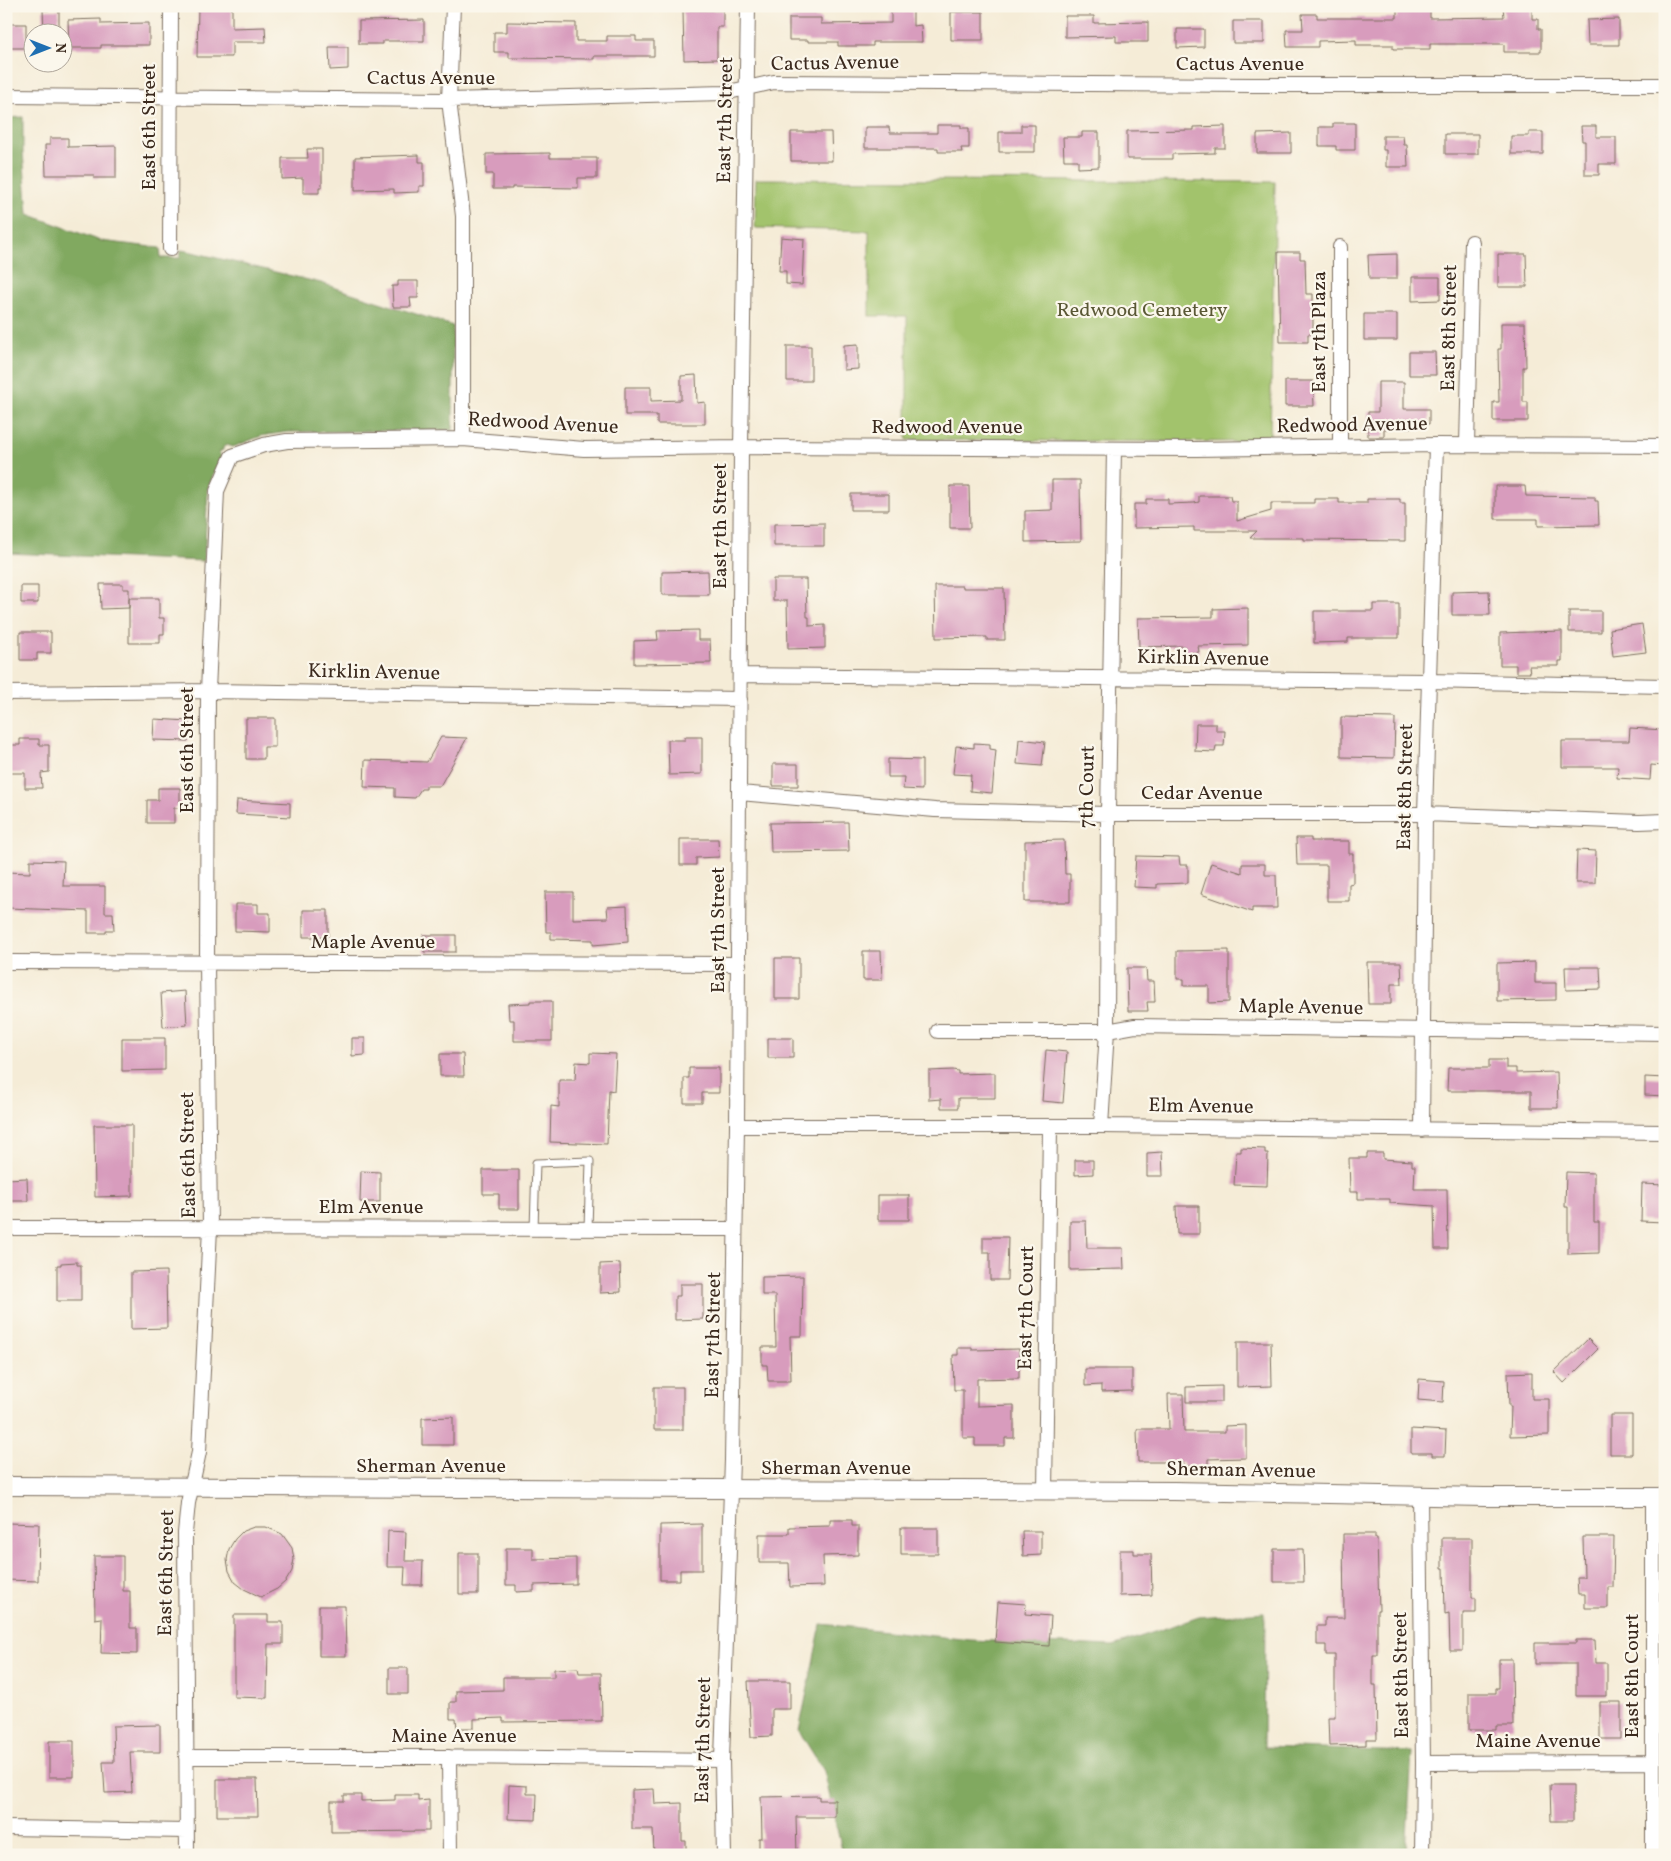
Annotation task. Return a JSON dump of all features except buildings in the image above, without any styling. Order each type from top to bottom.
[{"type":"street","name":"East 6th Street","points":[[170,249],[171,6]]},
{"type":"street","points":[[453,6],[448,100],[463,216],[463,439]]},
{"type":"street","name":"East 7th Street","points":[[724,1855],[722,1760],[731,1489],[737,1126],[742,447],[748,6]]},
{"type":"street","name":"Cactus Avenue","points":[[6,96],[170,99],[448,100],[724,93],[774,82],[1252,86],[1665,86]]},
{"type":"street","name":"East 8th Street","points":[[1467,445],[1472,242]]},
{"type":"street","name":"East 7th Plaza","points":[[1340,247],[1340,447]]},
{"type":"street","name":"Redwood Avenue","points":[[232,456],[264,445],[287,441],[463,439],[584,449],[742,447],[1114,449],[1436,445],[1665,446]]},
{"type":"street","name":"East 8th Street","points":[[1422,1130],[1424,814],[1436,445]]},
{"type":"street","name":"7th Court","points":[[1101,1126],[1107,1031],[1108,814],[1114,449]]},
{"type":"street","name":"East 6th Street","points":[[186,1855],[185,1533],[188,1503],[199,1452],[210,1228],[207,962],[208,691],[217,491],[232,456]]},
{"type":"street","name":"Kirklin Avenue","points":[[741,675],[1665,686]]},
{"type":"street","name":"Kirklin Avenue","points":[[6,693],[208,691],[740,699]]},
{"type":"street","name":"Cedar Avenue","points":[[740,793],[935,810],[1108,814],[1424,814],[1639,822],[1665,821]]},
{"type":"street","name":"Maple Avenue","points":[[6,962],[739,964]]},
{"type":"street","name":"Maple Avenue","points":[[938,1031],[1107,1031],[1135,1026],[1665,1033]]},
{"type":"street","name":"Elm Avenue","points":[[737,1126],[1101,1126],[1665,1132]]},
{"type":"street","name":"East 7th Court","points":[[1045,1492],[1050,1126]]},
{"type":"street","name":"Elm Avenue","points":[[6,1228],[735,1229]]},
{"type":"street","name":"Sherman Avenue","points":[[6,1486],[1045,1492],[1174,1491],[1659,1497]]},
{"type":"street","name":"East 8th Street","points":[[1420,1495],[1423,1763],[1422,1855]]},
{"type":"street","name":"East 8th Court","points":[[1653,1855],[1653,1762],[1659,1497]]},
{"type":"street","name":"Maine Avenue","points":[[186,1757],[722,1760]]},
{"type":"street","points":[[449,1757],[450,1855]]},
{"type":"street","name":"Maine Avenue","points":[[1423,1763],[1653,1762]]},
{"type":"street","points":[[6,1828],[187,1831]]},
{"type":"lane","points":[[534,1229],[536,1163],[590,1161],[588,1229]]},
{"type":"green space","points":[[23,117],[23,152],[28,214],[101,241],[160,248],[161,258],[180,258],[181,250],[192,252],[321,283],[453,326],[453,430],[287,432],[261,436],[233,447],[227,445],[223,447],[223,450],[219,452],[221,457],[208,488],[204,561],[6,553],[6,118]]},
{"type":"green space","name":"Redwood Cemetery","points":[[756,179],[1275,182],[1270,442],[907,440],[907,316],[869,316],[869,231],[755,228]]},
{"type":"green space","points":[[1265,1612],[1264,1747],[1412,1752],[1406,1853],[1403,1855],[843,1855],[824,1771],[799,1731],[821,1624],[971,1640],[1113,1646],[1199,1617]]}]
